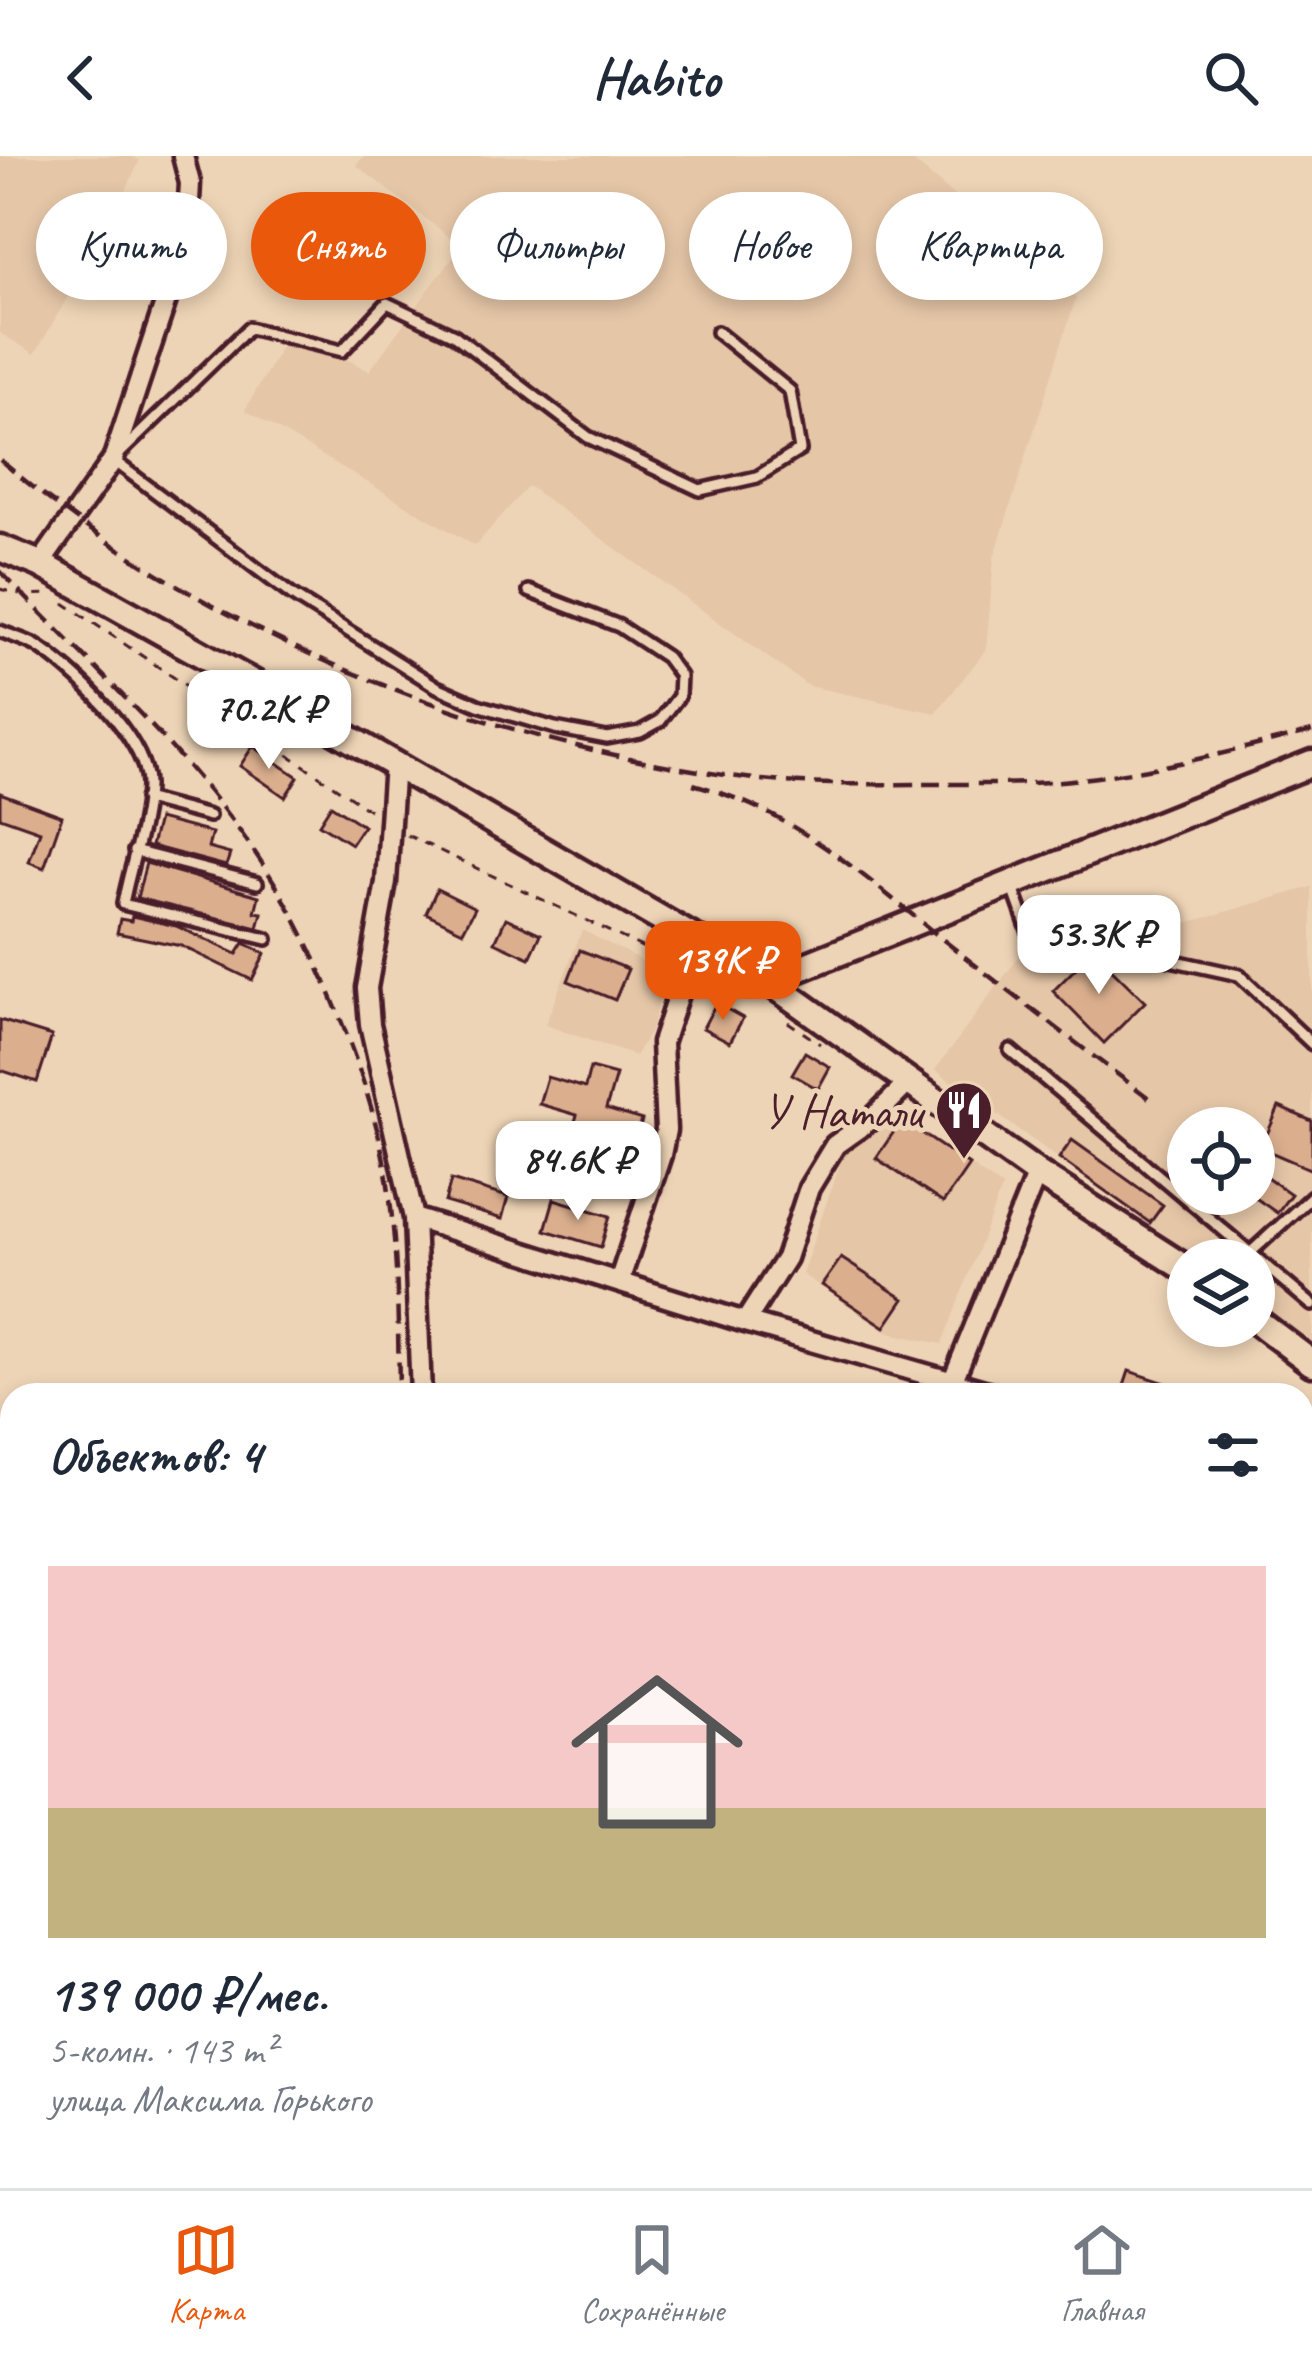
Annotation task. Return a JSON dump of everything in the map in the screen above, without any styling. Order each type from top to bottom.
[{"type":"street","points":[[40,564],[113,460],[187,237],[190,183],[183,156]]},
{"type":"street","points":[[0,548],[40,564],[696,939],[765,991],[1167,1257]]},
{"type":"street","points":[[394,763],[386,882],[367,988],[370,1024],[414,1217],[421,1383]]},
{"type":"street","points":[[765,991],[1011,883],[1312,764]]},
{"type":"street","points":[[619,1282],[661,1155],[666,1130],[662,1043],[696,939]]},
{"type":"street","points":[[745,1322],[786,1258],[809,1188],[835,1145],[873,1118],[909,1082]]},
{"type":"street","points":[[951,1383],[1036,1173]]},
{"type":"street","points":[[414,1217],[934,1383]]},
{"type":"street","points":[[1275,1335],[1312,1363]]},
{"type":"lane","points":[[529,591],[619,626],[666,657],[680,676],[680,696],[660,721],[608,738],[497,711],[437,687],[293,596],[113,460],[249,328],[342,351],[387,303],[454,335],[588,437],[700,490],[757,477],[800,450],[790,391],[717,332]]},
{"type":"lane","points":[[0,631],[34,644],[77,679],[125,730],[143,763],[145,799],[123,904],[267,939]]},
{"type":"lane","points":[[145,799],[209,816]]},
{"type":"lane","points":[[134,851],[256,883]]},
{"type":"lane","points":[[1011,883],[1034,944]]},
{"type":"lane","points":[[1134,952],[1239,975],[1312,1044]]},
{"type":"lane","points":[[1010,1050],[1233,1239]]},
{"type":"lane","points":[[1265,1239],[1312,1196]]},
{"type":"lane","points":[[1275,1274],[1312,1305]]},
{"type":"path","points":[[0,590],[24,596],[51,594],[420,843],[686,969],[765,991]]},
{"type":"path","points":[[780,1016],[827,1048]]},
{"type":"shaded area","points":[[0,156],[130,156],[140,160],[125,192],[36,192],[36,300],[66,300],[35,354],[0,333]]},
{"type":"shaded area","points":[[364,156],[907,156],[950,192],[876,192],[876,300],[1075,300],[994,558],[986,650],[936,713],[808,686],[528,486],[475,546],[245,410],[291,330],[369,371],[421,300],[426,300],[450,261],[450,300],[665,300],[665,192],[450,192],[450,238],[426,219],[426,192],[391,192],[356,165]]},
{"type":"shaded area","points":[[1312,887],[1312,1341],[1275,1314],[1275,1239],[1171,1239],[935,1070],[1026,947],[1041,940],[1043,932],[1173,927]]},
{"type":"shaded area","points":[[582,930],[666,973],[651,1030],[635,1056],[545,1025]]},
{"type":"shaded area","points":[[898,1116],[1002,1187],[942,1344],[889,1333],[802,1274],[843,1155]]},
{"type":"building","points":[[253,746],[298,777],[285,797],[240,766]]},
{"type":"building","points":[[0,793],[62,816],[44,868],[29,862],[40,831],[0,817]]},
{"type":"building","points":[[331,805],[363,826],[351,844],[319,824]]},
{"type":"building","points":[[158,819],[212,833],[208,848],[230,854],[226,866],[151,846]]},
{"type":"building","points":[[146,863],[259,896],[258,928],[137,898]]},
{"type":"building","points":[[437,889],[475,908],[463,931],[426,913]]},
{"type":"building","points":[[132,916],[176,926],[237,954],[244,943],[265,954],[252,980],[181,946],[117,933],[120,919],[131,921]]},
{"type":"building","points":[[506,918],[541,934],[530,958],[495,942]]},
{"type":"building","points":[[580,950],[628,969],[615,1000],[568,981]]},
{"type":"building","points":[[1093,951],[1145,1002],[1104,1043],[1053,991]]},
{"type":"building","points":[[716,1003],[743,1018],[730,1042],[703,1028]]},
{"type":"building","points":[[0,1020],[52,1036],[37,1082],[0,1070]]},
{"type":"building","points":[[805,1052],[830,1067],[818,1089],[792,1074]]},
{"type":"building","points":[[590,1068],[616,1075],[606,1109],[642,1120],[629,1166],[567,1148],[577,1115],[539,1104],[547,1077],[585,1088]]},
{"type":"building","points":[[1279,1107],[1312,1121],[1312,1170],[1275,1154]]},
{"type":"building","points":[[902,1120],[969,1165],[943,1203],[876,1158]]},
{"type":"building","points":[[1072,1140],[1163,1205],[1150,1223],[1059,1158]]},
{"type":"building","points":[[451,1180],[508,1197],[502,1219],[445,1202]]},
{"type":"building","points":[[1275,1183],[1291,1194],[1275,1212]]},
{"type":"building","points":[[554,1199],[610,1216],[601,1247],[545,1230]]},
{"type":"building","points":[[841,1258],[904,1299],[885,1327],[822,1285]]},
{"type":"building","points":[[1129,1371],[1166,1383],[1125,1383]]},
{"type":"railway","points":[[0,460],[82,524],[170,581],[262,631],[358,675],[457,711],[557,741],[660,764],[805,783],[1044,782],[1168,765],[1312,731]]},
{"type":"railway","points":[[0,571],[148,722],[217,801],[277,887],[306,941],[354,1054],[381,1147],[394,1237],[399,1383]]},
{"type":"railway","points":[[693,784],[765,812],[828,850],[1149,1098]]},
{"type":"place","name":"У Натали","points":[[964,1161]]}]
